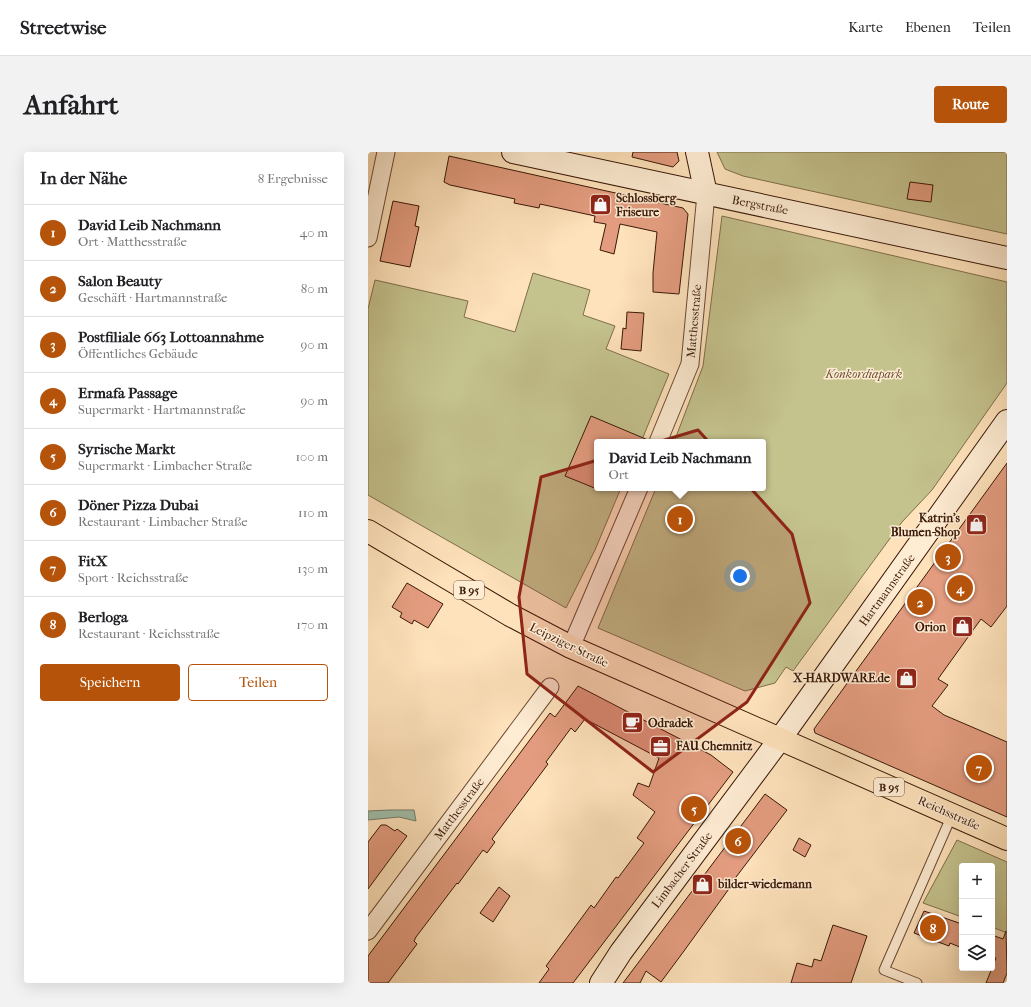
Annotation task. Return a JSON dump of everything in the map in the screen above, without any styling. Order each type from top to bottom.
[{"type":"main road","name":"Bergstraße","points":[[513,152],[1007,258]]},
{"type":"main road","points":[[697,152],[706,194]]},
{"type":"main road","name":"Hartmannstraße","points":[[780,739],[1007,421]]},
{"type":"main road","name":"Leipziger Straße","points":[[368,531],[510,614],[571,647],[780,739]]},
{"type":"main road","name":"Reichsstraße","points":[[780,739],[1007,839]]},
{"type":"main road","name":"Limbacher Straße","points":[[601,983],[621,952],[780,739]]},
{"type":"street","points":[[368,238],[386,152]]},
{"type":"street","name":"Matthesstraße","points":[[659,439],[690,364],[706,194]]},
{"type":"street","points":[[571,647],[638,491]]},
{"type":"street","name":"Matthesstraße","points":[[368,931],[550,687]]},
{"type":"lane","points":[[917,983],[884,970],[952,814]]},
{"type":"highlighted area","points":[[698,430],[792,534],[810,603],[747,702],[653,772],[527,674],[519,597],[541,477]]},
{"type":"green space","points":[[717,152],[1007,152],[1007,234],[743,176],[725,169]]},
{"type":"green space","name":"Konkordiapark","points":[[722,216],[1007,282],[1007,383],[932,490],[902,522],[793,671],[786,667],[775,683],[745,691],[598,628],[655,491],[766,491],[766,439],[675,439],[703,366]]},
{"type":"green space","points":[[533,273],[590,290],[583,315],[615,326],[606,349],[669,374],[642,439],[594,439],[594,491],[620,491],[595,550],[566,608],[368,495],[368,309],[375,280],[468,301],[464,317],[515,332]]},
{"type":"green space","points":[[957,840],[1007,862],[1007,933],[995,928],[995,863],[959,863],[959,916],[923,903]]},
{"type":"shaded area","points":[[414,810],[416,821],[399,817],[368,820],[368,811]]},
{"type":"building","points":[[633,152],[677,152],[679,161],[673,167],[632,157]]},
{"type":"building","points":[[449,156],[683,208],[688,214],[679,294],[653,292],[653,273],[657,232],[620,224],[614,254],[600,250],[606,224],[594,222],[595,216],[540,204],[539,208],[514,203],[515,199],[450,185],[444,182]]},
{"type":"building","points":[[910,182],[933,185],[931,202],[907,199]]},
{"type":"building","points":[[393,201],[419,206],[415,226],[419,227],[410,267],[380,261]]},
{"type":"building","points":[[627,312],[644,313],[641,351],[621,349],[623,328],[626,329]]},
{"type":"building","points":[[591,416],[646,439],[594,439],[594,488],[565,476]]},
{"type":"building","points":[[1007,463],[1007,606],[991,627],[981,619],[938,679],[948,685],[932,706],[944,715],[1007,742],[1007,817],[815,733],[814,729]]},
{"type":"building","points":[[407,583],[443,604],[428,628],[414,620],[412,624],[400,617],[402,613],[392,607]]},
{"type":"building","points":[[578,686],[711,755],[733,772],[573,983],[539,983],[549,969],[546,966],[591,905],[594,908],[616,877],[618,878],[644,843],[637,838],[655,812],[633,795],[638,783],[649,787],[659,758],[585,719],[575,732],[571,728],[546,762],[548,764],[492,839],[495,842],[487,853],[483,850],[416,937],[414,941],[417,944],[388,983],[368,983],[368,956],[550,713],[555,717]]},
{"type":"building","points":[[765,794],[787,810],[730,885],[731,886],[661,982],[646,971],[640,983],[623,983]]},
{"type":"building","points":[[381,825],[386,825],[395,831],[397,829],[407,836],[368,889],[368,842]]},
{"type":"building","points":[[799,838],[811,845],[805,857],[793,850]]},
{"type":"building","points":[[499,887],[510,896],[493,922],[480,913]]},
{"type":"building","points":[[924,911],[959,923],[959,947],[950,943],[949,946],[914,933]]},
{"type":"building","points":[[833,925],[867,936],[851,983],[791,983],[797,963],[812,967],[814,959],[821,961]]},
{"type":"building","points":[[1006,931],[1007,973],[1003,983],[986,983],[991,971],[995,971],[995,936],[1003,939]]},
{"type":"place","name":"Schlossberg Friseure","points":[[600,205]]},
{"type":"place","name":"David Leib Nachmann","points":[[680,519]]},
{"type":"place","name":"Katrin's Blumen-Shop","points":[[976,525]]},
{"type":"place","name":"Postfiliale 663 Lottoannahme","points":[[948,557]]},
{"type":"place","name":"Ermafa Passage","points":[[960,588]]},
{"type":"place","name":"Salon Beauty","points":[[920,602]]},
{"type":"place","name":"Orion","points":[[962,627]]},
{"type":"place","name":"X-HARDWARE.de","points":[[906,678]]},
{"type":"place","name":"Odradek","points":[[633,723]]},
{"type":"place","name":"FAU Chemnitz","points":[[661,746]]},
{"type":"place","name":"FitX","points":[[979,768]]},
{"type":"place","name":"Syrische Markt","points":[[694,809]]},
{"type":"place","name":"Döner Pizza Dubai","points":[[738,841]]},
{"type":"place","name":"bilder-wiedemann","points":[[702,884]]},
{"type":"place","name":"Berloga","points":[[933,928]]}]
